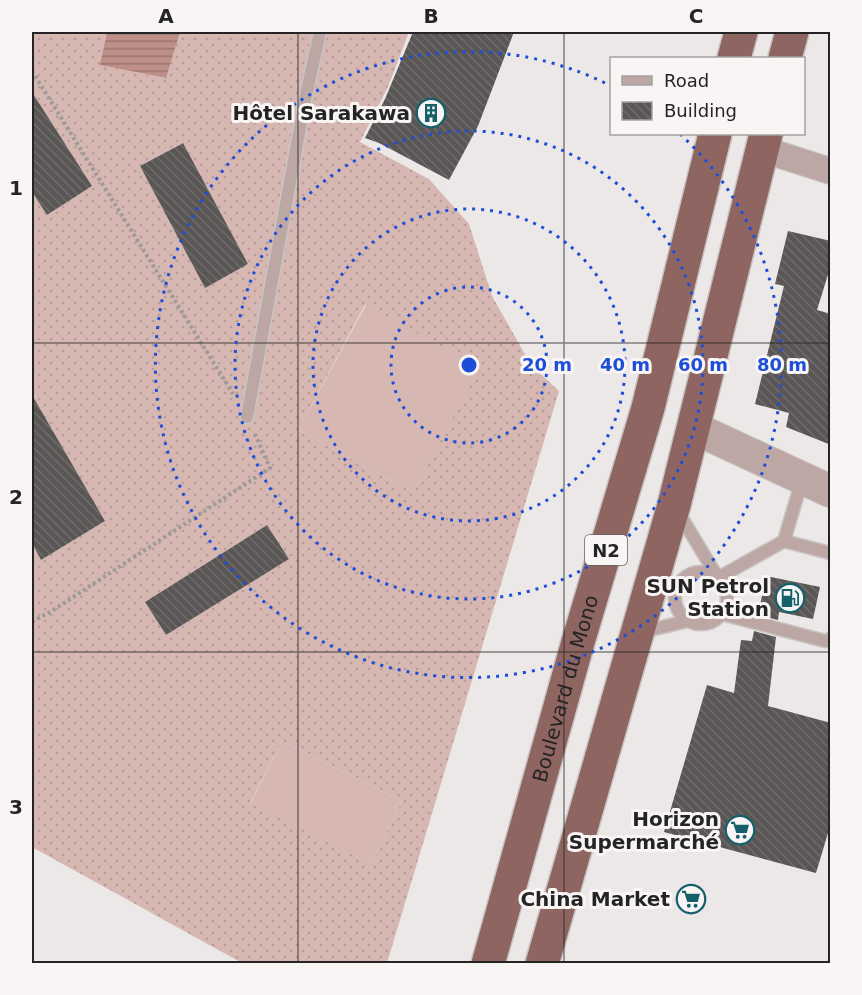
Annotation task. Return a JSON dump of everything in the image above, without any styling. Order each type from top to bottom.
[{"type":"highway","points":[[734,57],[741,32]]},
{"type":"highway","points":[[785,57],[792,32]]},
{"type":"highway","name":"Boulevard du Mono","points":[[488,963],[578,642],[648,408],[715,135]]},
{"type":"highway","name":"N2","points":[[542,963],[674,505],[764,141]]},
{"type":"street","points":[[764,141],[831,171]]},
{"type":"street","points":[[694,428],[817,485]]},
{"type":"lane","points":[[248,417],[306,95],[320,32]]},
{"type":"lane","points":[[718,578],[783,541],[817,485]]},
{"type":"lane","points":[[674,505],[724,585],[727,594],[722,614],[714,621],[696,624],[687,621],[677,609],[675,600],[675,591],[679,583],[691,573],[700,571],[718,578]]},
{"type":"lane","points":[[783,541],[831,553]]},
{"type":"lane","points":[[722,614],[825,641],[831,639]]},
{"type":"lane","points":[[636,634],[687,621]]},
{"type":"path","points":[[32,71],[248,417],[270,468],[32,622]]},
{"type":"shaded area","points":[[32,32],[107,32],[101,65],[165,78],[180,32],[409,32],[388,87],[360,142],[429,179],[469,224],[492,296],[531,365],[559,391],[387,963],[242,963],[32,847],[32,543],[41,560],[105,521],[34,400],[32,401],[32,192],[47,215],[92,186],[32,92]],"holes":[[[182,143],[248,264],[205,287],[140,166]],[[365,305],[480,367],[413,492],[298,430]],[[267,525],[289,559],[166,635],[145,602]],[[282,741],[402,801],[371,864],[250,803]]]},
{"type":"shaded area","points":[[107,32],[180,32],[166,78],[100,65]]},
{"type":"shaded area","points":[[366,305],[481,367],[413,492],[298,430]]},
{"type":"shaded area","points":[[282,741],[402,801],[371,864],[250,804]]},
{"type":"building","name":"Hôtel Sarakawa","points":[[413,32],[514,32],[478,126],[449,180],[365,138],[385,99]]},
{"type":"building","points":[[32,92],[92,186],[47,215],[32,192]]},
{"type":"building","points":[[183,143],[248,264],[205,288],[140,166]]},
{"type":"building","points":[[788,231],[831,241],[831,265],[817,310],[831,314],[831,445],[786,427],[789,413],[755,404],[784,286],[775,284]]},
{"type":"building","points":[[32,395],[105,521],[41,560],[32,543]]},
{"type":"building","points":[[267,525],[289,559],[166,635],[145,602]]},
{"type":"building","name":"SUN Petrol Station","points":[[766,576],[820,587],[813,619],[779,612],[778,620],[758,615]]},
{"type":"building","points":[[754,631],[776,637],[768,706],[831,723],[831,823],[816,873],[664,832],[707,685],[734,693],[741,640],[752,641]]},
{"type":"place","name":"Hôtel Sarakawa","points":[[431,113]]},
{"type":"place","name":"SUN Petrol Station","points":[[790,598]]},
{"type":"place","name":"Horizon Supermarché","points":[[740,830]]},
{"type":"place","name":"China Market","points":[[691,899]]}]
